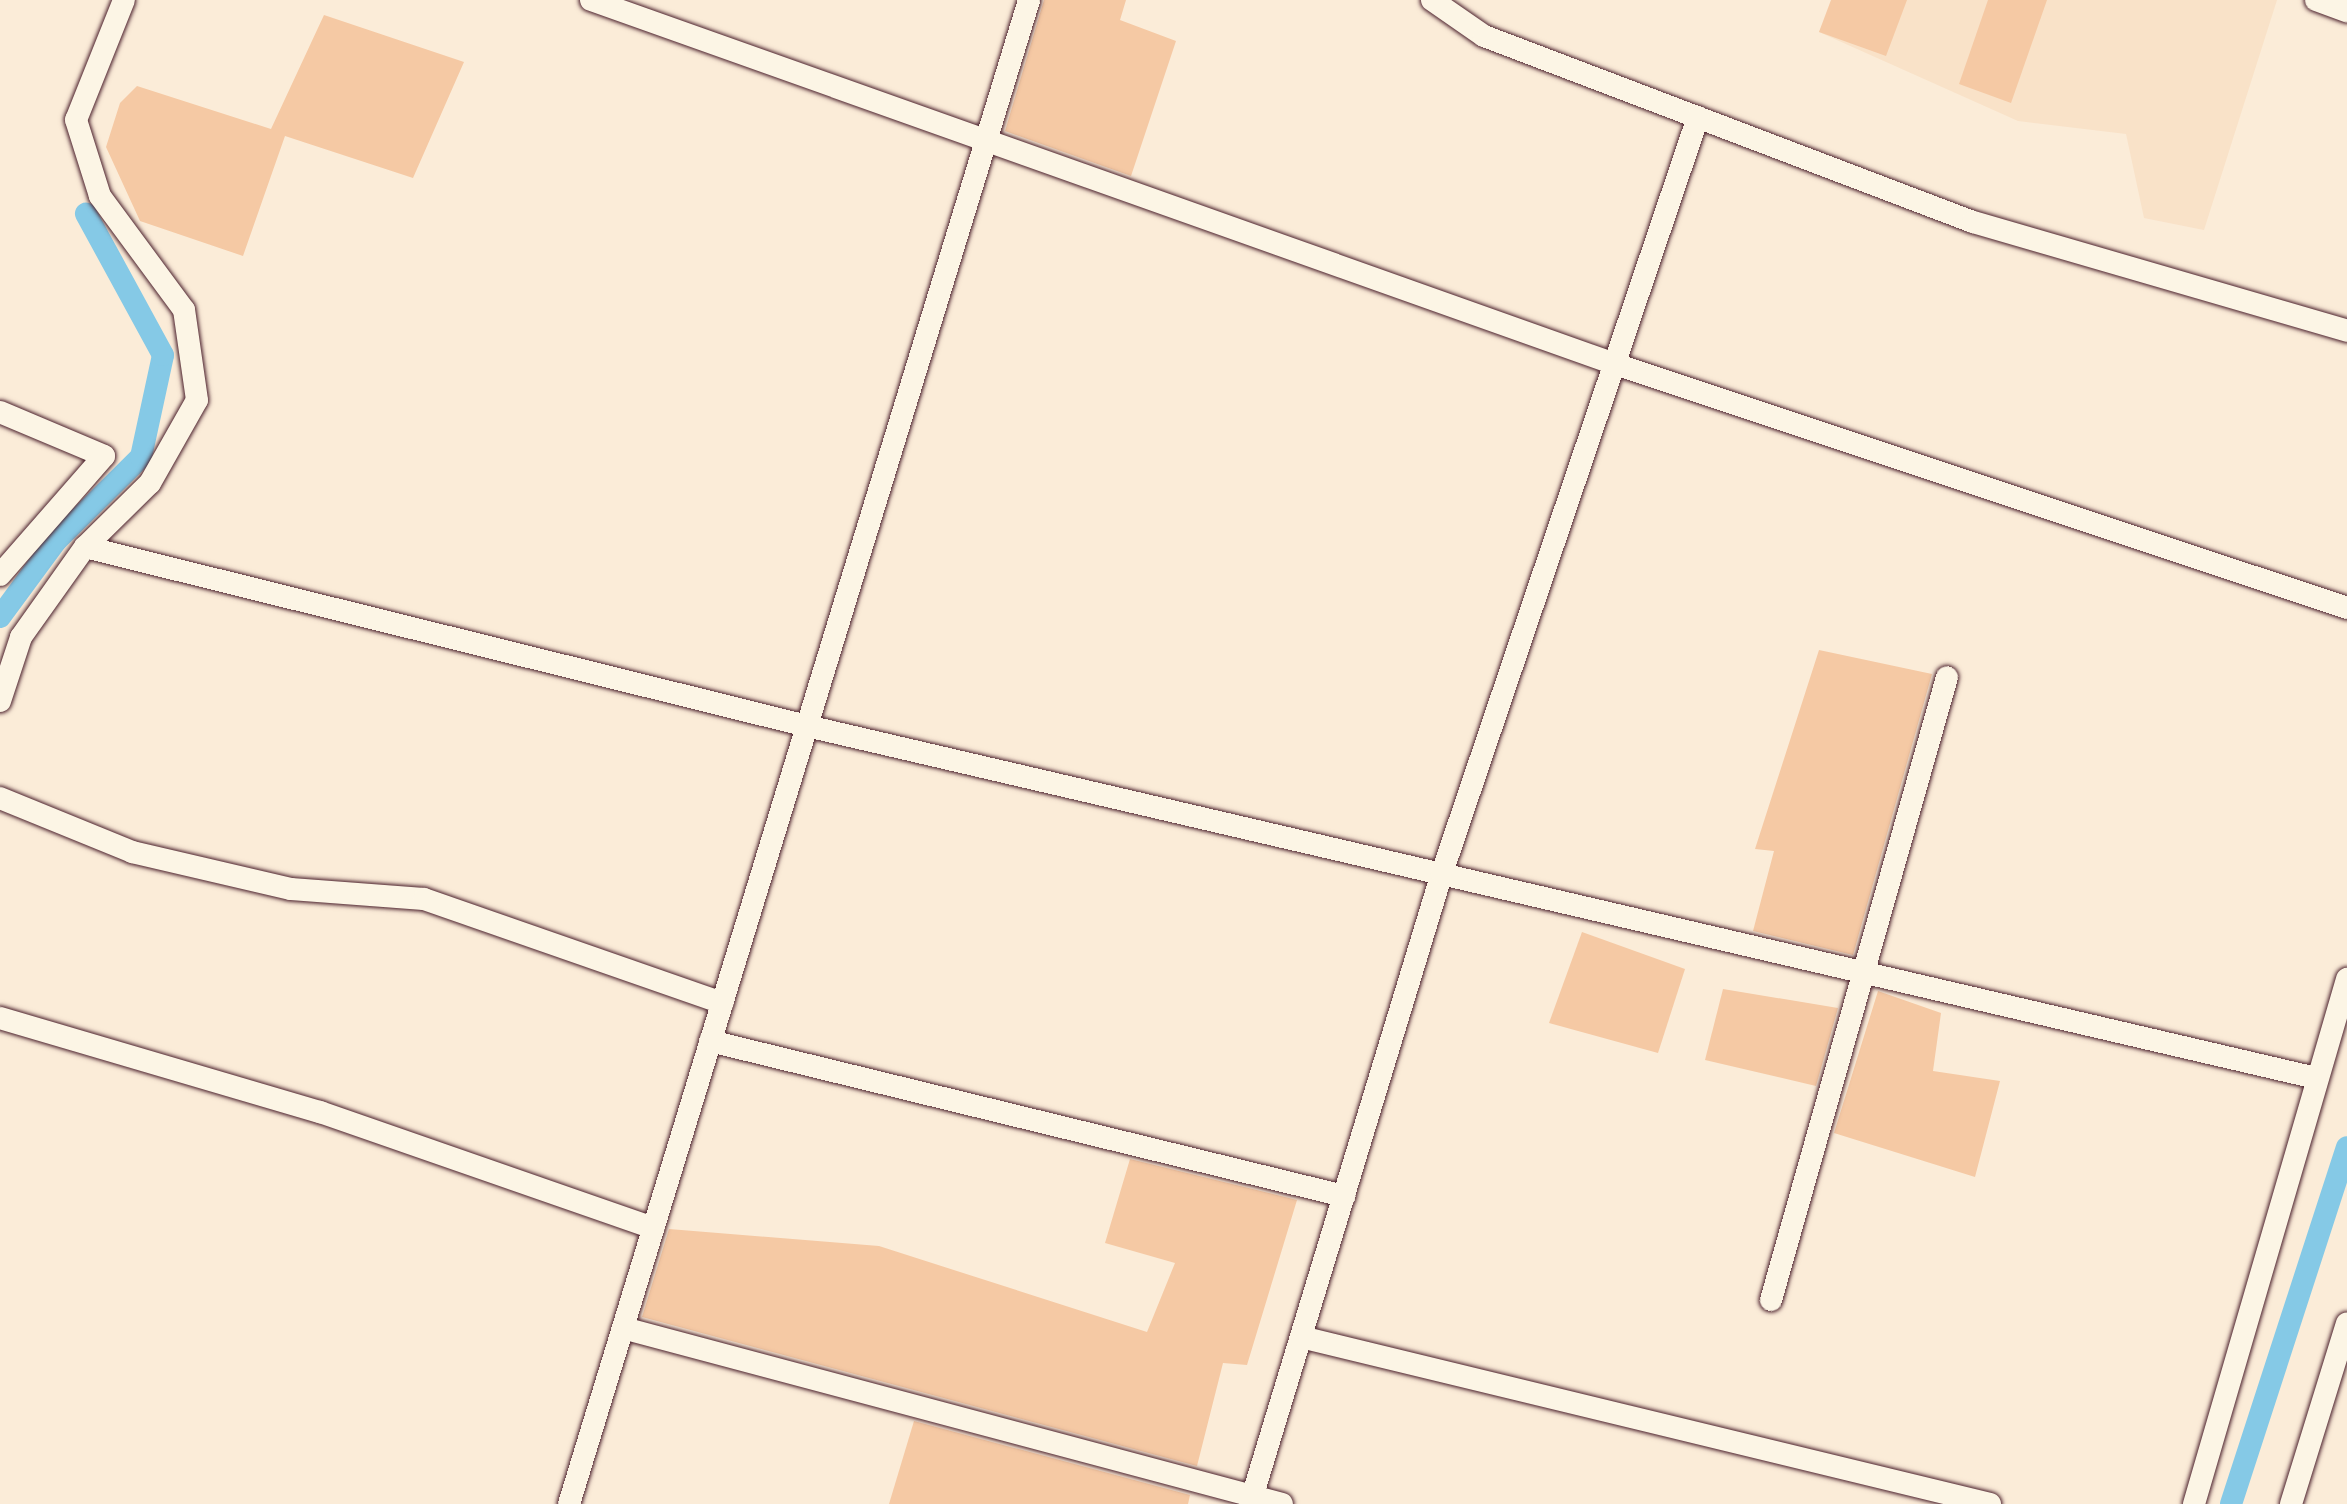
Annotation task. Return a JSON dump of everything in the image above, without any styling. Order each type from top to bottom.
[{"type":"street","points":[[0,701],[21,636],[85,547],[150,484],[197,400],[184,310],[100,196],[76,120],[124,0]]},
{"type":"street","points":[[591,0],[1615,364],[2347,608]]},
{"type":"street","points":[[569,1504],[1029,0]]},
{"type":"street","points":[[1432,0],[1484,36],[1973,222],[2347,331]]},
{"type":"street","points":[[2316,0],[2347,10]]},
{"type":"street","points":[[1251,1500],[1442,873],[1698,118]]},
{"type":"street","points":[[0,412],[104,456],[0,575]]},
{"type":"street","points":[[85,547],[807,726],[2316,1078]]},
{"type":"street","points":[[1771,1300],[1948,677]]},
{"type":"street","points":[[0,798],[150,856],[291,890],[424,899],[722,1003]]},
{"type":"street","points":[[2194,1504],[2347,979]]},
{"type":"street","points":[[0,1018],[320,1112],[653,1228]]},
{"type":"street","points":[[710,1041],[1344,1196]]},
{"type":"street","points":[[2291,1504],[2347,1323]]},
{"type":"street","points":[[623,1328],[1251,1500],[1282,1504]]},
{"type":"street","points":[[1301,1337],[1990,1504]]},
{"type":"shaded area","points":[[1834,0],[2277,0],[2204,230],[2144,218],[2126,134],[2018,121],[1819,32]]},
{"type":"building","points":[[1044,0],[1126,0],[1120,20],[1176,41],[1131,176],[1005,131]]},
{"type":"building","points":[[1831,0],[1907,0],[1886,56],[1819,32]]},
{"type":"building","points":[[1988,0],[2047,0],[2011,103],[1959,84]]},
{"type":"building","points":[[324,15],[464,62],[413,178],[285,136],[243,256],[140,221],[106,147],[120,103],[137,86],[271,129]]},
{"type":"building","points":[[1819,650],[1932,674],[1853,955],[1753,931],[1774,851],[1755,849]]},
{"type":"building","points":[[1582,932],[1685,969],[1658,1053],[1549,1023]]},
{"type":"building","points":[[1723,989],[1838,1008],[1816,1086],[1705,1060]]},
{"type":"building","points":[[1878,991],[1941,1013],[1933,1071],[2000,1081],[1975,1177],[1834,1133]]},
{"type":"building","points":[[1130,1159],[1297,1200],[1247,1365],[1223,1363],[1197,1466],[642,1317],[669,1229],[879,1246],[1147,1332],[1175,1263],[1105,1243]]},
{"type":"building","points":[[914,1421],[1190,1495],[1188,1504],[889,1504]]},
{"type":"waterway","points":[[0,617],[56,541],[141,457],[163,355],[86,214]]},
{"type":"waterway","points":[[2231,1504],[2347,1147]]}]
